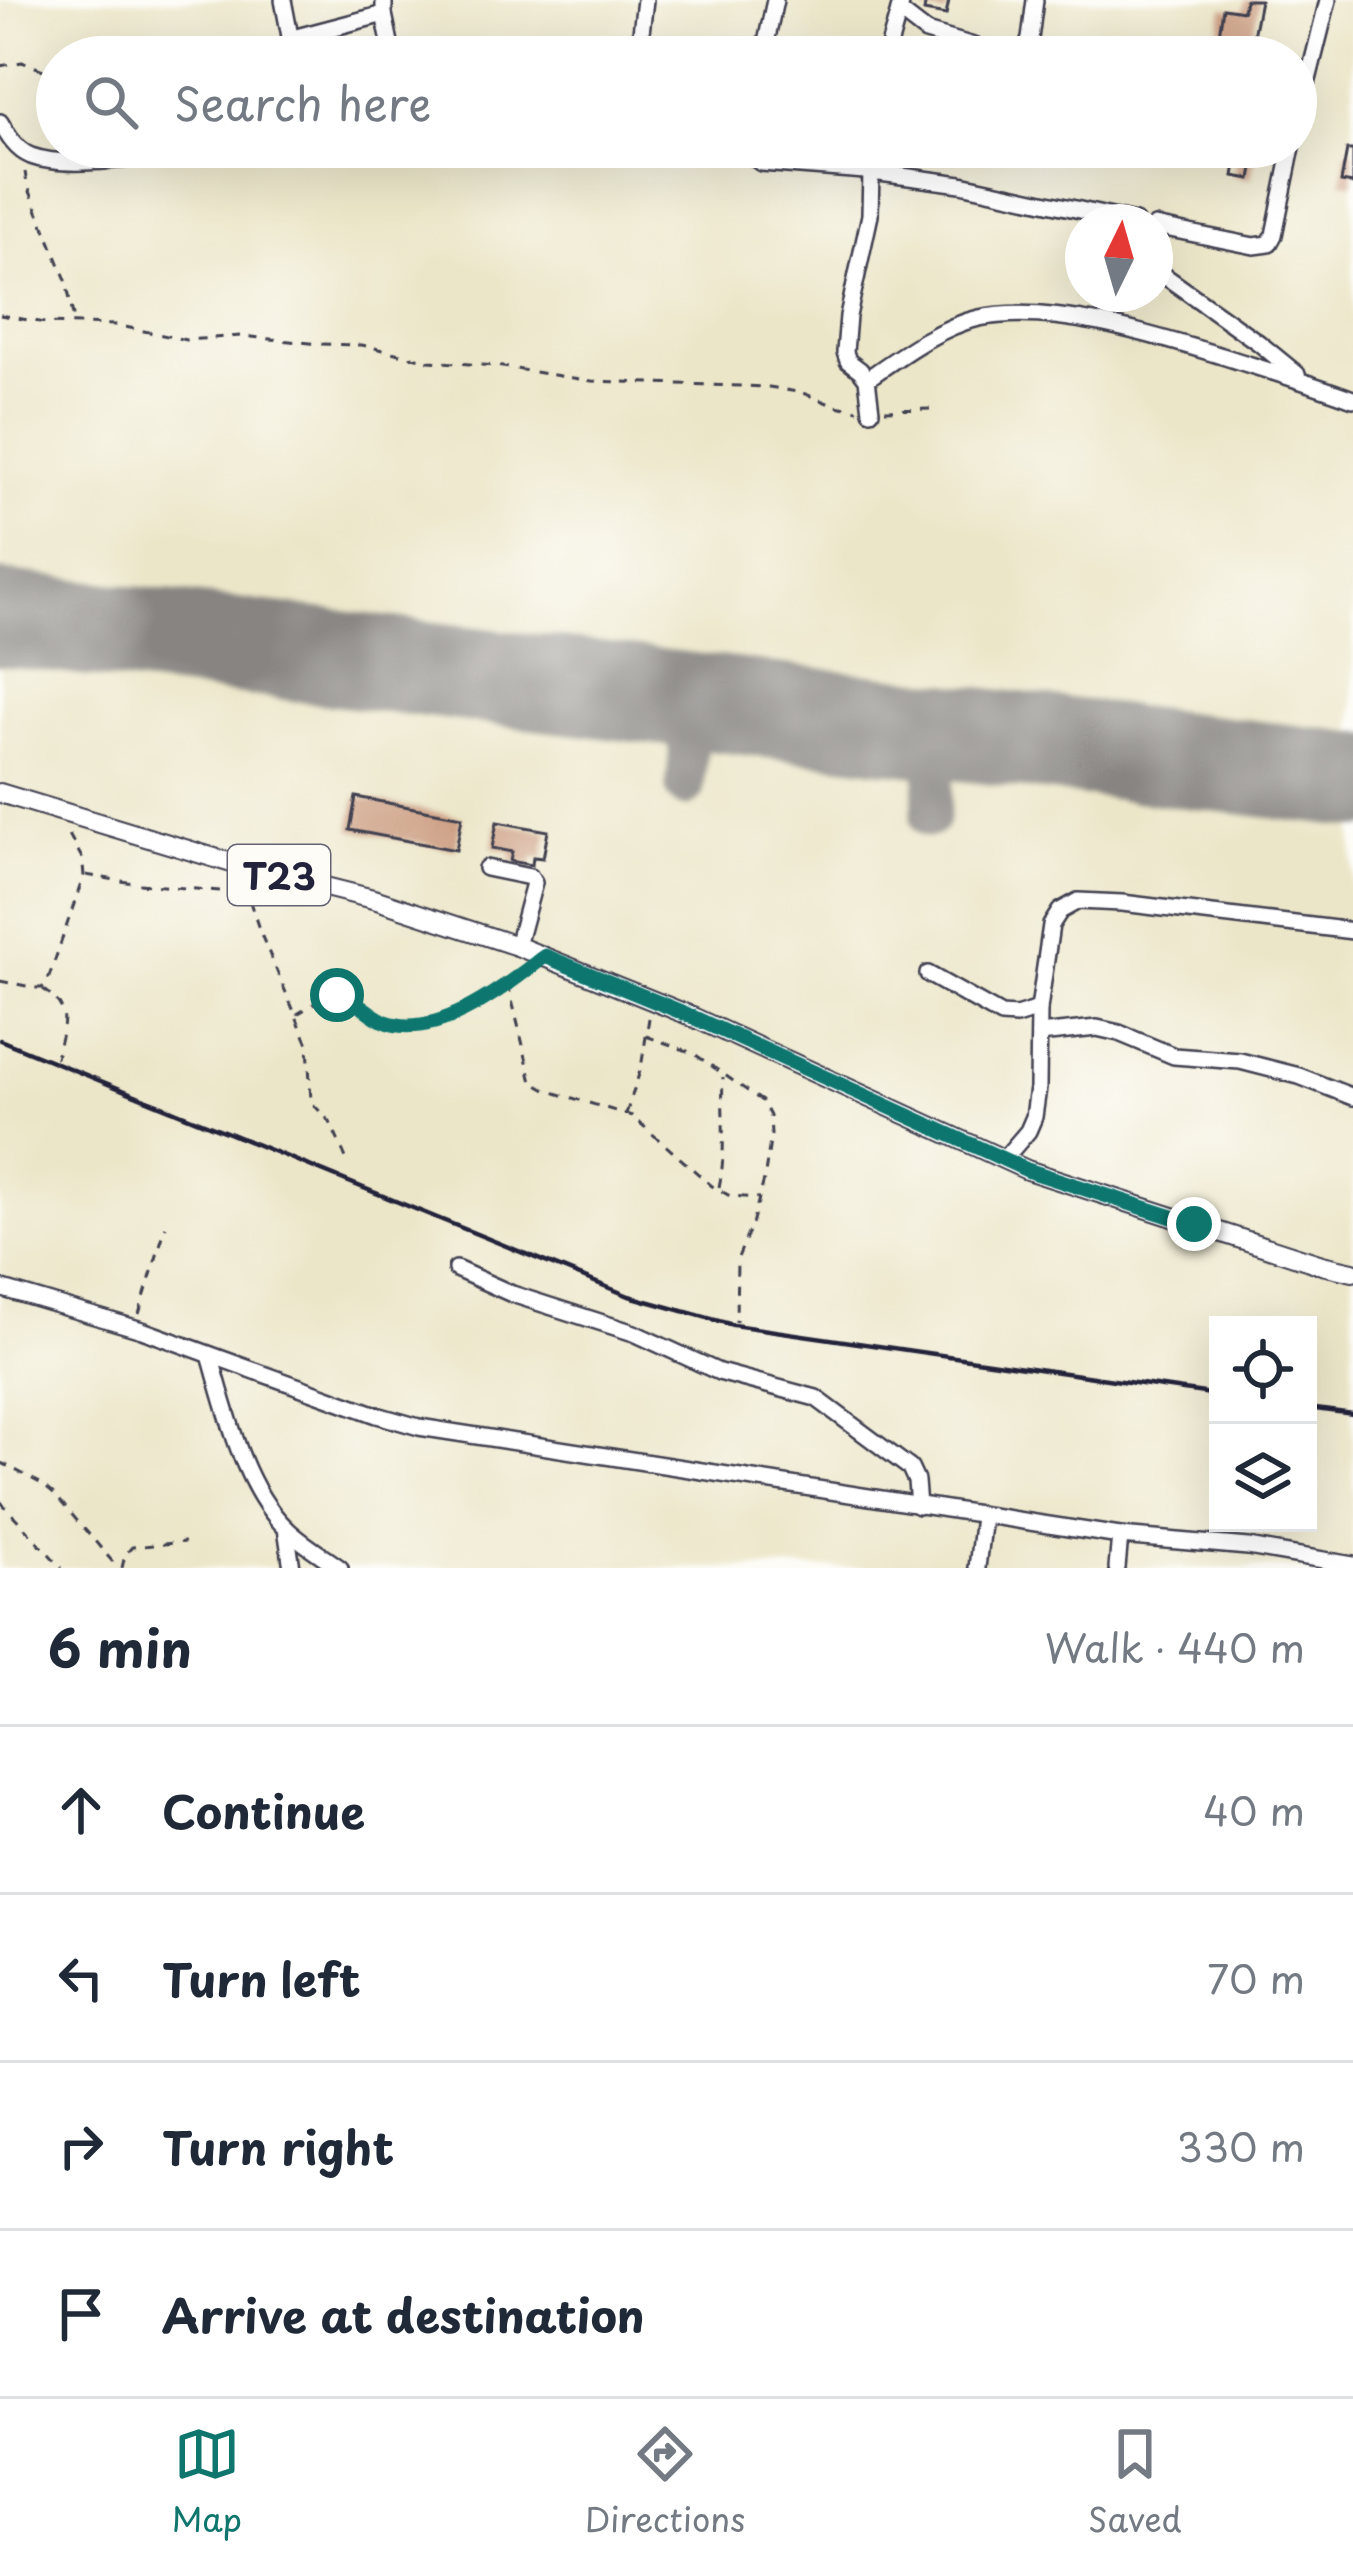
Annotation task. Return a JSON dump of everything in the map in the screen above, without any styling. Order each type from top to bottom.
[{"type":"main road","name":"T23","points":[[0,793],[238,865],[376,900],[517,946],[649,998],[1027,1170],[1353,1272]]},
{"type":"street","points":[[283,0],[289,36]]},
{"type":"street","points":[[641,36],[645,0]]},
{"type":"street","points":[[767,36],[775,0]]},
{"type":"street","points":[[1030,36],[1035,0]]},
{"type":"street","points":[[1317,44],[1328,0]]},
{"type":"street","points":[[892,36],[901,6],[926,32],[939,36]]},
{"type":"street","points":[[298,36],[384,7]]},
{"type":"street","points":[[0,122],[11,141],[36,158]]},
{"type":"street","points":[[814,168],[961,184],[1065,208]]},
{"type":"street","points":[[868,168],[870,215],[845,352],[867,379],[871,411]]},
{"type":"street","points":[[1173,230],[1254,246],[1269,244],[1288,168]]},
{"type":"street","points":[[1173,282],[1308,382]]},
{"type":"street","points":[[867,379],[945,332],[977,319],[1014,314],[1140,331],[1353,399]]},
{"type":"street","points":[[486,868],[530,877],[534,883],[517,946]]},
{"type":"street","points":[[1004,1159],[1034,1117],[1039,1009],[1051,925],[1060,911],[1078,901],[1122,903],[1353,931]]},
{"type":"street","points":[[928,974],[1001,1016],[1039,1009]]},
{"type":"street","points":[[1039,1034],[1097,1028],[1174,1056],[1217,1057],[1299,1076],[1353,1097]]},
{"type":"street","points":[[456,1269],[512,1294],[634,1333],[719,1372],[816,1398],[910,1468],[918,1505]]},
{"type":"street","points":[[0,1288],[135,1328],[419,1427],[983,1516],[1120,1536],[1248,1546],[1353,1565]]},
{"type":"street","points":[[210,1355],[243,1459],[265,1501],[286,1528],[340,1568]]},
{"type":"street","points":[[977,1568],[983,1516]]},
{"type":"street","points":[[286,1528],[292,1568]]},
{"type":"street","points":[[1117,1568],[1120,1536]]},
{"type":"street","points":[[1246,1568],[1248,1546]]},
{"type":"path","points":[[0,66],[22,62],[36,67]]},
{"type":"path","points":[[21,150],[27,184],[66,280],[74,323]]},
{"type":"path","points":[[0,315],[116,325],[186,340],[229,336],[354,344],[429,361],[592,381],[769,387],[853,410],[930,409]]},
{"type":"path","points":[[42,988],[85,875],[82,858],[53,809]]},
{"type":"path","points":[[238,865],[267,950],[308,1044],[311,1102],[330,1122],[346,1158]]},
{"type":"path","points":[[85,875],[247,893]]},
{"type":"path","points":[[297,1014],[337,995],[389,1023],[416,1026],[452,1016],[545,956]]},
{"type":"path","points":[[0,981],[42,988],[59,1001],[64,1011],[56,1058]]},
{"type":"path","points":[[508,984],[532,1082],[626,1114],[718,1190],[759,1198]]},
{"type":"path","points":[[626,1114],[641,1068],[649,998]]},
{"type":"path","points":[[646,1036],[693,1054],[762,1101],[770,1116],[759,1198],[736,1259],[736,1322]]},
{"type":"path","points":[[718,1190],[724,1155],[723,1075]]},
{"type":"path","points":[[135,1328],[166,1226]]},
{"type":"path","points":[[0,1462],[55,1495],[120,1568],[133,1547],[185,1542]]},
{"type":"path","points":[[0,1501],[62,1568]]},
{"type":"building","points":[[926,0],[949,0],[946,15],[924,11]]},
{"type":"building","points":[[1245,0],[1260,0],[1253,36],[1219,36],[1223,8],[1243,11]]},
{"type":"building","points":[[1347,150],[1353,150],[1353,184],[1341,182]]},
{"type":"building","points":[[1235,168],[1253,168],[1251,179],[1234,176]]},
{"type":"building","points":[[356,797],[462,817],[456,850],[350,830]]},
{"type":"building","points":[[497,822],[548,831],[543,858],[533,857],[532,865],[510,861],[512,852],[492,848]]},
{"type":"taxiway","points":[[685,787],[693,701]]},
{"type":"taxiway","points":[[930,818],[940,730]]},
{"type":"runway","points":[[0,618],[1353,780]]},
{"type":"railway","points":[[0,1040],[629,1296],[733,1325],[1209,1394]]},
{"type":"railway","points":[[1317,1409],[1353,1414]]},
{"type":"route","points":[[337,995],[389,1023],[427,1024],[500,990],[545,956],[686,1014],[1027,1170],[1194,1224]]}]
